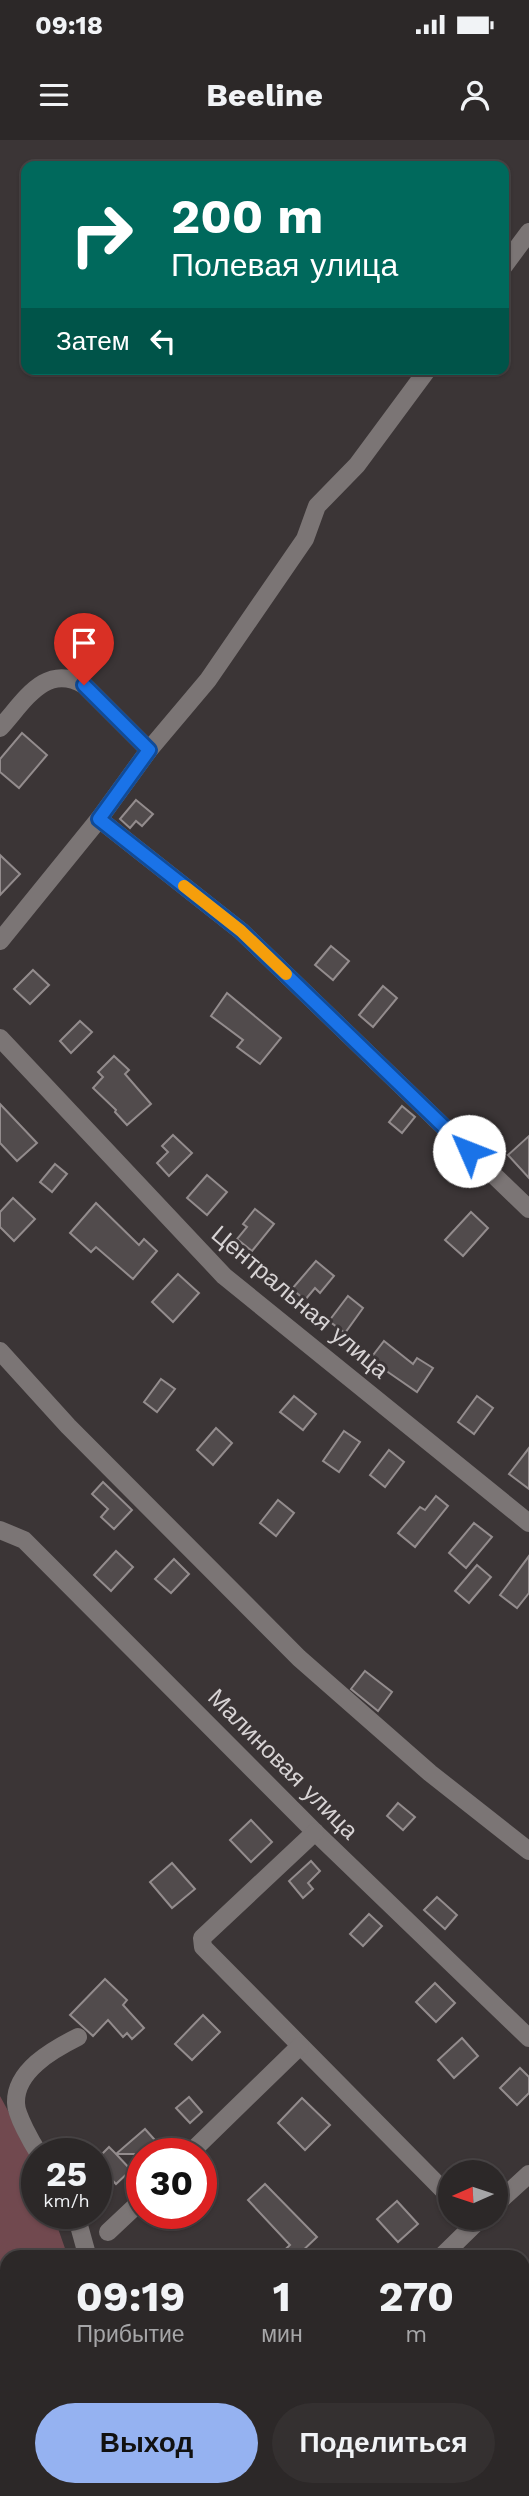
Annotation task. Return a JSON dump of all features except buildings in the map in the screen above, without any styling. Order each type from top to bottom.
[{"type":"street","points":[[509,259],[529,232]]},
{"type":"street","points":[[0,941],[99,819],[149,750],[208,680],[305,539],[317,506],[358,465],[424,375]]},
{"type":"street","points":[[0,728],[41,683],[59,677],[72,678],[84,685],[149,750]]},
{"type":"street","points":[[99,819],[241,931],[529,1209]]},
{"type":"street","name":"Центральная улица","points":[[0,1038],[224,1276],[529,1523]]},
{"type":"street","points":[[0,1351],[68,1426],[299,1658],[430,1773],[529,1851]]},
{"type":"street","name":"Малиновая улица","points":[[0,1530],[24,1540],[315,1832],[529,2038]]},
{"type":"street","points":[[315,1832],[202,1938],[203,1947],[438,2185]]},
{"type":"street","points":[[31,2138],[16,2106],[18,2085],[31,2069],[56,2048],[78,2038]]},
{"type":"street","points":[[205,2138],[300,2046]]},
{"type":"street","points":[[508,2193],[529,2174]]},
{"type":"street","points":[[108,2232],[126,2215]]},
{"type":"street","points":[[80,2229],[86,2250]]},
{"type":"street","points":[[447,2250],[466,2230]]},
{"type":"shaded area","points":[[0,2096],[23,2138],[21,2229],[58,2229],[66,2250],[0,2250]]},
{"type":"slow traffic","points":[[184,886],[241,931],[286,974]]},
{"type":"route","points":[[84,685],[149,750],[99,819],[241,931],[469,1151]]}]
